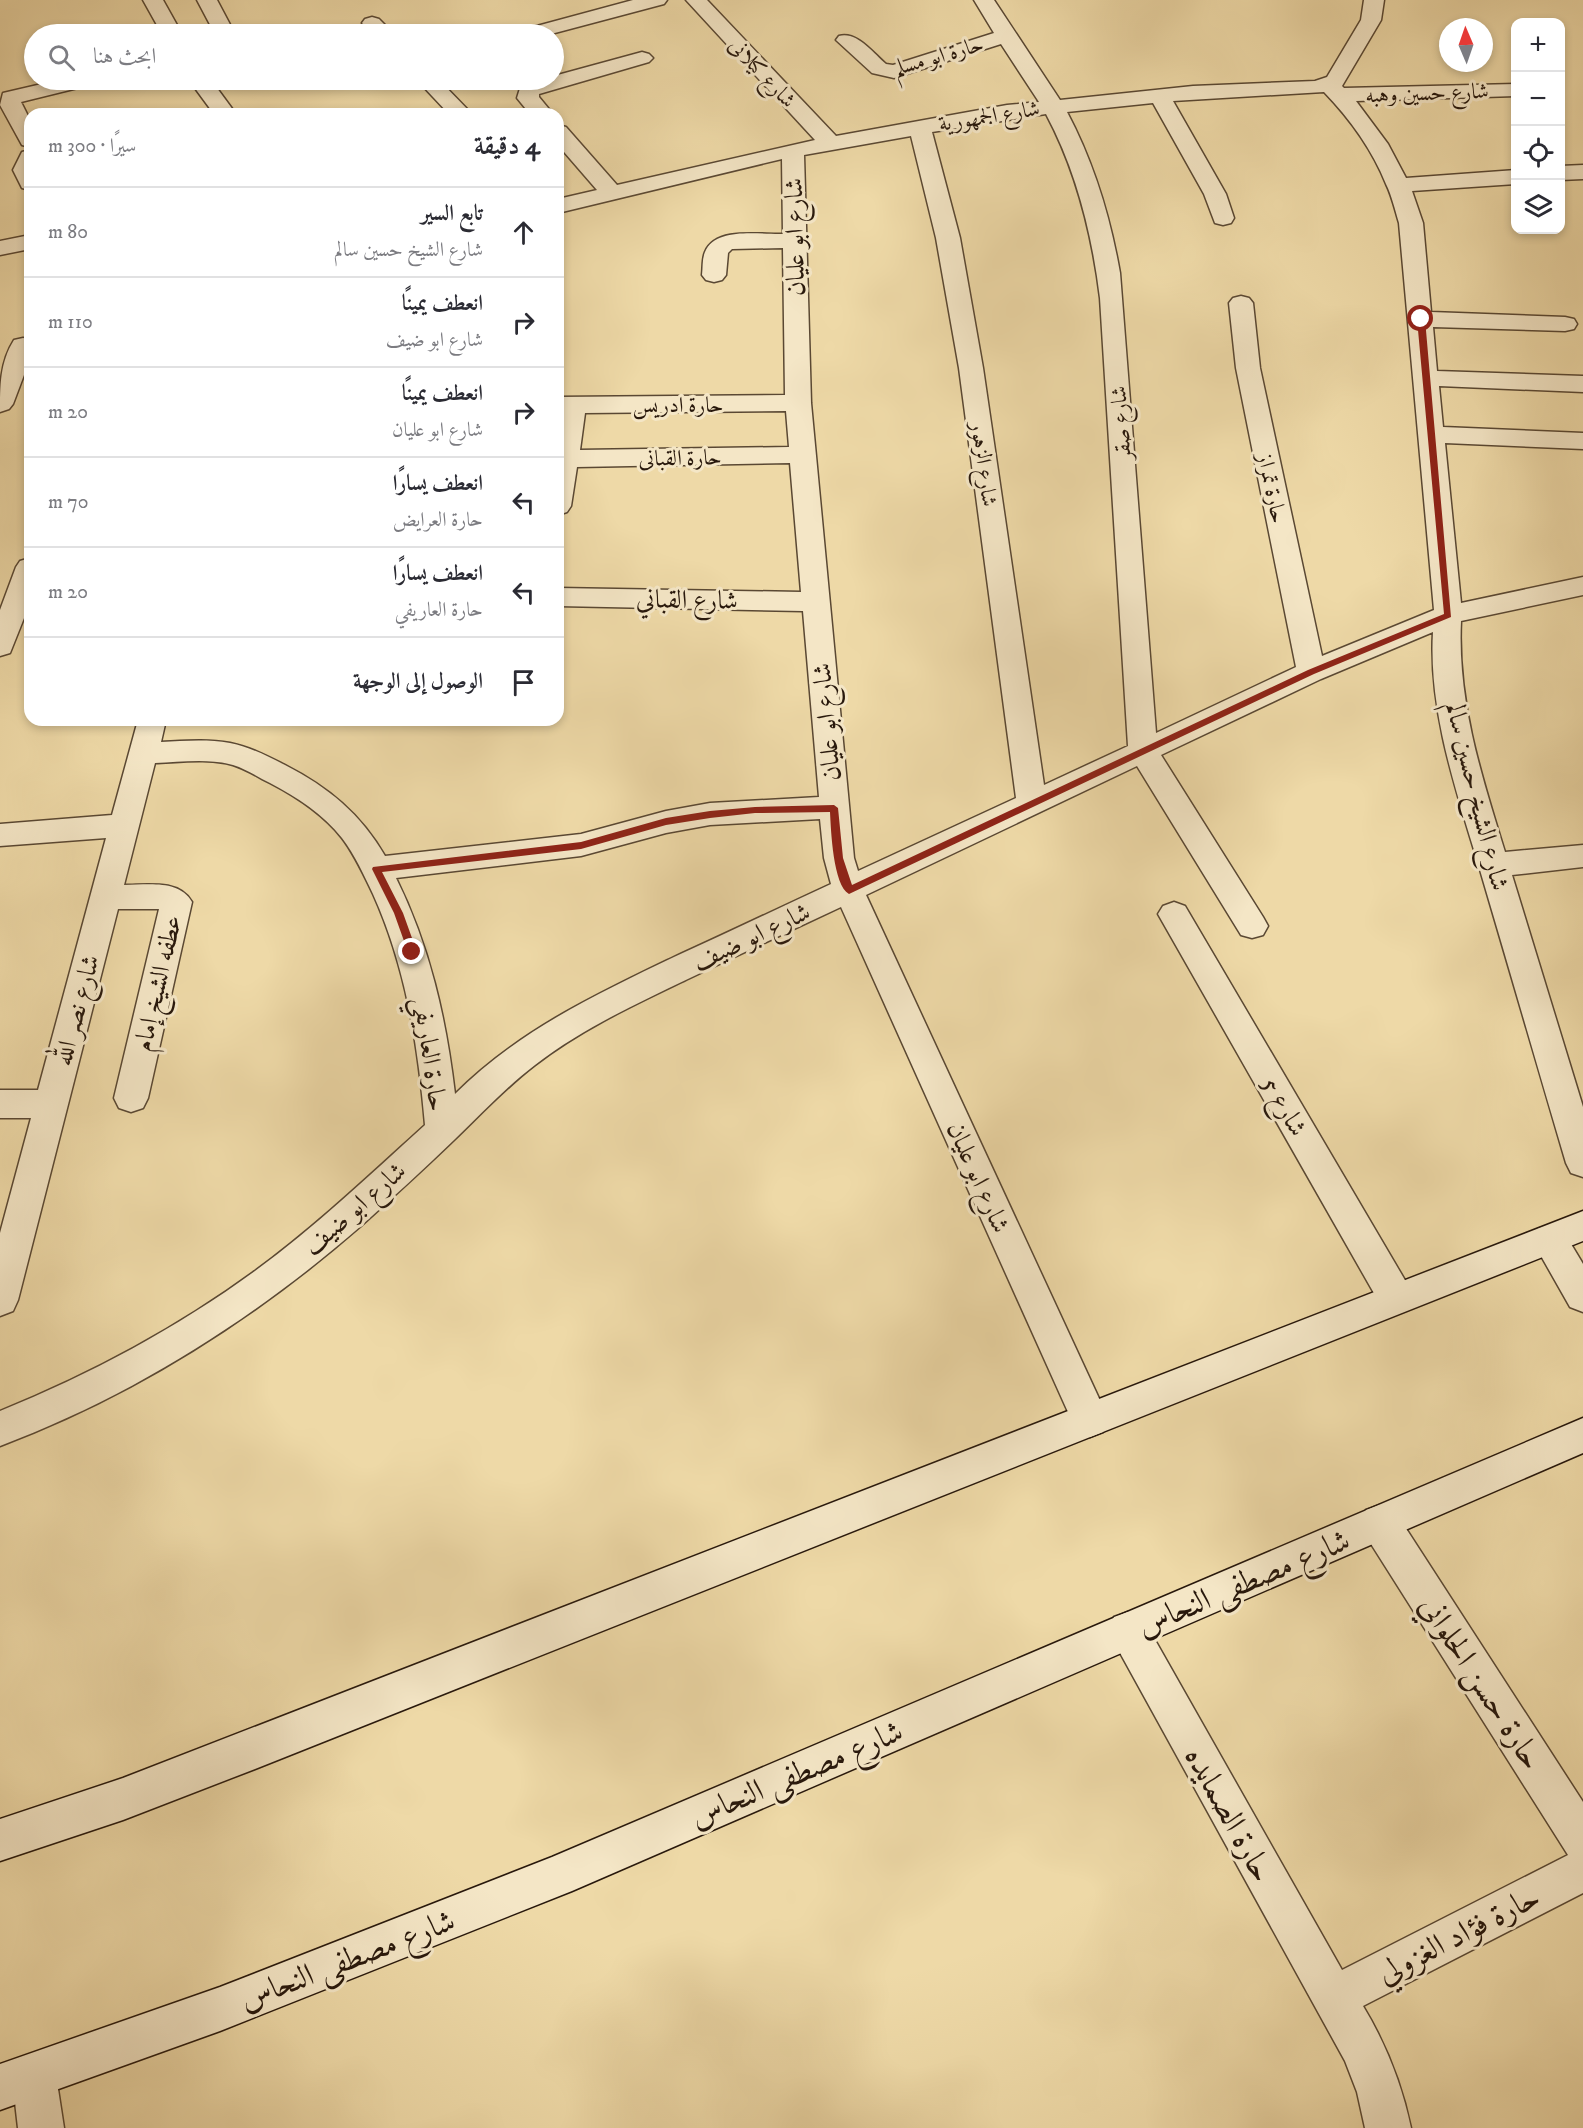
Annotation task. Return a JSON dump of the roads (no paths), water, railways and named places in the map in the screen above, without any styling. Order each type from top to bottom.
[{"type":"street","points":[[153,0],[166,24]]},
{"type":"street","points":[[207,0],[220,24]]},
{"type":"street","points":[[564,25],[657,0]]},
{"type":"street","name":"شارع كيلانى","points":[[696,0],[831,144]]},
{"type":"street","name":"شارع صقر","points":[[984,0],[1005,36],[1052,105],[1078,158],[1090,191],[1107,260],[1113,309],[1143,751]]},
{"type":"street","points":[[1334,90],[1335,81],[1371,20],[1374,0]]},
{"type":"street","name":"حارة ابو مسلم","points":[[846,40],[879,69],[894,72],[1005,36]]},
{"type":"street","points":[[564,80],[642,58]]},
{"type":"street","points":[[24,129],[10,103],[11,98],[43,90]]},
{"type":"street","points":[[207,90],[221,108]]},
{"type":"street","points":[[437,90],[454,108]]},
{"type":"street","points":[[529,90],[528,98],[537,108]]},
{"type":"street","name":"شارع الجمهورية","points":[[564,205],[793,150],[1052,105],[1159,95],[1334,90]]},
{"type":"street","name":"شارع حسين وهبه","points":[[1334,90],[1511,90]]},
{"type":"street","name":"شارع الشيخ حسين سالم","points":[[1334,90],[1372,141],[1398,185],[1411,223],[1448,615],[1446,657],[1462,756],[1583,1163]]},
{"type":"street","points":[[1159,95],[1215,194],[1223,218]]},
{"type":"street","name":"شارع الزهور","points":[[920,127],[948,238],[971,368],[1032,805]]},
{"type":"street","points":[[564,139],[612,193]]},
{"type":"street","name":"شارع ابو عليان","points":[[793,150],[798,403],[838,858],[849,891],[1090,1420]]},
{"type":"street","points":[[0,169],[24,168]]},
{"type":"street","points":[[1565,173],[1583,172]]},
{"type":"street","points":[[1398,185],[1511,177]]},
{"type":"street","points":[[714,275],[716,250],[721,244],[794,241]]},
{"type":"street","points":[[0,248],[24,243]]},
{"type":"street","name":"حارة تمراز","points":[[1241,303],[1248,368],[1311,672]]},
{"type":"street","points":[[1421,319],[1565,324]]},
{"type":"street","points":[[0,404],[18,346]]},
{"type":"street","points":[[1425,378],[1583,384]]},
{"type":"street","name":"حارة ادريس","points":[[566,404],[798,403]]},
{"type":"street","points":[[564,431],[566,404]]},
{"type":"street","points":[[1431,434],[1583,441]]},
{"type":"street","name":"حارة القبانى","points":[[564,458],[802,455]]},
{"type":"street","points":[[0,646],[24,583]]},
{"type":"street","name":"شارع ابو ضيف","points":[[0,1429],[72,1399],[175,1343],[268,1282],[349,1215],[442,1130],[481,1090],[524,1055],[570,1023],[620,997],[1311,672],[1448,615],[1583,586]]},
{"type":"street","name":"شارع القباني","points":[[564,597],[816,602]]},
{"type":"street","name":"شارع نصر الله","points":[[0,1300],[151,726]]},
{"type":"street","points":[[1143,751],[1252,927]]},
{"type":"street","name":"حارة العاريفي","points":[[144,753],[227,753],[272,771],[321,800],[345,822],[366,848],[398,913],[424,994],[433,1037],[442,1130]]},
{"type":"street","points":[[376,869],[581,846],[666,822],[710,814],[755,810],[834,808]]},
{"type":"street","points":[[0,835],[125,825]]},
{"type":"street","points":[[1494,865],[1583,856]]},
{"type":"street","name":"عطفه الشيخ إمام","points":[[106,897],[166,897],[176,902],[131,1098]]},
{"type":"street","name":"شارع 5","points":[[1174,914],[1396,1298]]},
{"type":"street","points":[[0,1104],[51,1104]]},
{"type":"street","points":[[0,1840],[123,1799],[255,1748],[1396,1298],[1567,1233],[1583,1296]]},
{"type":"street","name":"شارع مصطفى النحاس","points":[[17,2082],[230,2004],[558,1876],[1583,1435]]},
{"type":"street","name":"حارة حسن الحلواني","points":[[1380,1523],[1583,1840]]},
{"type":"street","name":"حارة الصمايده","points":[[1128,1631],[1333,1998],[1364,2047],[1384,2102],[1388,2128]]},
{"type":"street","name":"حارة فؤاد الغزولي","points":[[1333,1998],[1583,1870]]},
{"type":"street","points":[[17,2082],[41,2128]]}]
